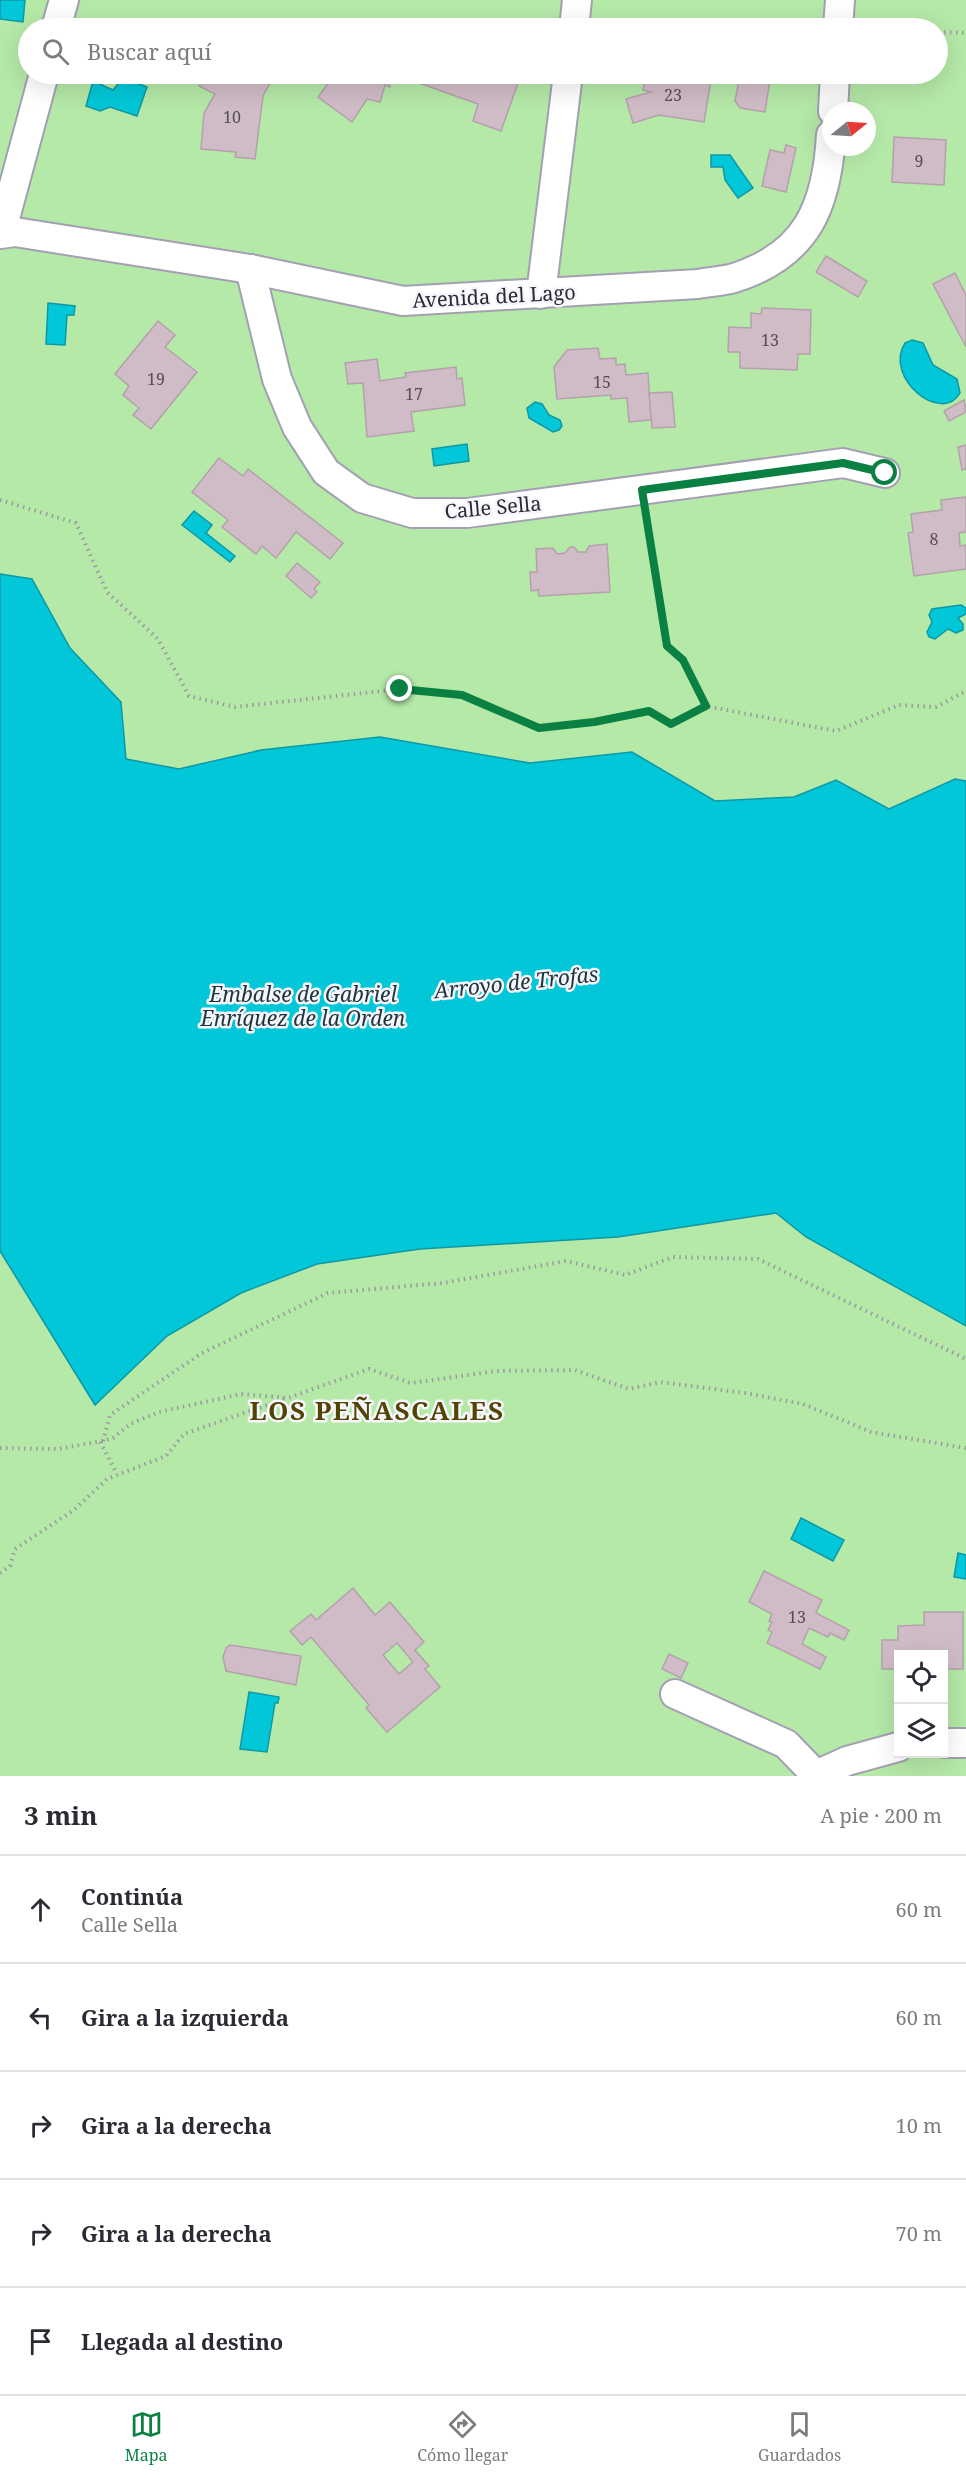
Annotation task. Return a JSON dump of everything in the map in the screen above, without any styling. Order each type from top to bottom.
[{"type":"street","points":[[59,18],[64,0]]},
{"type":"street","points":[[575,18],[578,0]]},
{"type":"street","points":[[839,18],[840,0]]},
{"type":"street","points":[[1,234],[41,84]]},
{"type":"street","points":[[541,294],[567,84]]},
{"type":"street","points":[[833,102],[834,84]]},
{"type":"street","name":"Avenida del Lago","points":[[1,234],[15,232],[250,269],[403,301],[698,284],[734,278],[767,264],[796,242],[816,214],[830,156]]},
{"type":"street","name":"Calle Sella","points":[[250,269],[278,379],[297,427],[326,472],[362,498],[412,513],[467,513],[843,463],[885,473]]},
{"type":"street","points":[[675,1694],[786,1744],[815,1775],[847,1761],[894,1749]]},
{"type":"street","points":[[948,1743],[966,1743]]},
{"type":"path","points":[[948,32],[966,33]]},
{"type":"path","points":[[642,490],[667,646],[683,660],[706,706]]},
{"type":"path","points":[[0,500],[76,523],[107,592],[158,639],[189,696],[235,707],[400,689],[462,695],[539,728],[594,722],[649,711],[671,724],[706,706],[836,731],[899,705],[936,707],[966,691]]},
{"type":"path","points":[[117,1474],[102,1441],[110,1414],[202,1353],[328,1293],[442,1283],[566,1261],[625,1275],[673,1257],[758,1259],[966,1359]]},
{"type":"path","points":[[0,1574],[10,1566],[15,1549],[74,1510],[107,1479],[166,1456],[184,1434],[369,1369],[411,1383],[497,1371],[575,1370],[629,1389],[660,1382],[745,1393],[803,1404],[871,1432],[966,1448]]},
{"type":"path","points":[[0,1448],[57,1449],[102,1441],[113,1438],[129,1424],[159,1412],[241,1394],[288,1398]]},
{"type":"green space","points":[[0,0],[966,0],[966,1776],[0,1776]]},
{"type":"water","points":[[0,0],[25,0],[23,18],[18,18],[18,21],[0,19]]},
{"type":"water","points":[[92,84],[100,84],[113,90],[118,84],[139,84],[147,87],[137,116],[110,107],[100,111],[86,106]]},
{"type":"water","points":[[711,155],[730,155],[753,188],[738,198],[725,180],[723,167],[711,167]]},
{"type":"water","points":[[48,303],[75,306],[74,315],[67,315],[65,345],[46,344]]},
{"type":"water","points":[[912,340],[923,343],[933,365],[957,379],[960,393],[952,401],[941,404],[929,400],[908,383],[902,370],[900,357],[905,343]]},
{"type":"water","points":[[535,402],[542,404],[549,415],[560,420],[562,426],[559,430],[553,432],[529,418],[527,408]]},
{"type":"water","points":[[467,444],[469,461],[434,466],[432,449]]},
{"type":"water","points":[[194,511],[212,525],[206,533],[235,556],[230,562],[182,525]]},
{"type":"water","name":"Embalse de Gabriel Enríquez de la Orden","points":[[0,574],[32,579],[70,648],[121,702],[126,759],[179,769],[261,750],[380,737],[530,763],[632,752],[715,801],[794,797],[836,780],[889,809],[955,779],[966,781],[966,1326],[806,1237],[776,1213],[618,1237],[420,1249],[317,1264],[241,1293],[167,1336],[95,1405],[0,1251]]},
{"type":"water","points":[[961,605],[966,608],[966,614],[958,618],[963,624],[963,630],[956,633],[948,629],[935,639],[929,637],[927,632],[932,622],[929,615],[932,609]]},
{"type":"water","points":[[801,1518],[844,1540],[833,1561],[791,1539]]},
{"type":"water","points":[[958,1553],[966,1555],[966,1579],[954,1577]]},
{"type":"water","points":[[249,1692],[279,1697],[278,1703],[275,1703],[267,1752],[240,1749]]},
{"type":"building","points":[[200,84],[270,84],[263,96],[255,159],[235,157],[236,152],[201,149],[204,113],[215,94],[199,86]]},
{"type":"building","points":[[328,84],[390,84],[390,87],[385,85],[380,102],[367,99],[352,122],[318,97]]},
{"type":"building","points":[[422,84],[518,84],[501,131],[473,121],[478,104]]},
{"type":"building","points":[[644,84],[710,84],[704,122],[659,115],[633,123],[626,99],[651,92],[643,90]]},
{"type":"building","points":[[738,84],[769,84],[765,112],[740,108],[735,101]]},
{"type":"building","points":[[894,137],[946,140],[944,185],[892,182]]},
{"type":"building","points":[[786,145],[796,148],[786,192],[762,186],[770,150],[784,153]]},
{"type":"building","points":[[826,256],[867,281],[858,297],[816,272]]},
{"type":"building","points":[[955,273],[966,295],[966,347],[933,284]]},
{"type":"building","points":[[762,308],[811,310],[810,354],[798,354],[797,370],[740,368],[740,352],[728,352],[729,327],[751,328],[751,313],[761,314]]},
{"type":"building","points":[[158,321],[175,335],[165,347],[197,372],[151,429],[133,415],[139,408],[123,395],[129,386],[115,374]]},
{"type":"building","points":[[598,348],[600,359],[616,358],[616,365],[625,364],[626,375],[648,373],[651,420],[629,422],[627,398],[611,399],[611,395],[557,399],[554,367],[567,350]]},
{"type":"building","points":[[377,359],[380,381],[406,377],[405,373],[456,367],[457,379],[462,378],[465,405],[411,412],[414,431],[367,437],[363,383],[348,384],[345,363]]},
{"type":"building","points":[[672,392],[675,427],[652,428],[649,393]]},
{"type":"building","points":[[964,400],[966,412],[949,421],[944,411]]},
{"type":"building","points":[[966,445],[966,469],[962,470],[958,447]]},
{"type":"building","points":[[219,458],[243,476],[248,469],[343,543],[330,559],[296,532],[276,558],[262,546],[256,554],[222,527],[228,520],[192,492]]},
{"type":"building","points":[[966,497],[966,532],[959,533],[960,546],[966,545],[966,569],[914,576],[908,533],[913,532],[911,514],[942,510],[941,500]]},
{"type":"building","points":[[607,544],[610,592],[539,596],[538,590],[531,591],[530,572],[537,572],[536,549],[553,548],[557,554],[565,553],[570,547],[574,547],[578,552],[586,552],[589,546]]},
{"type":"building","points":[[297,563],[320,582],[314,589],[317,592],[311,598],[286,576]]},
{"type":"building","points":[[764,1571],[822,1600],[816,1613],[849,1630],[844,1640],[830,1633],[828,1637],[809,1628],[802,1644],[826,1657],[820,1669],[767,1643],[772,1632],[768,1630],[772,1622],[769,1621],[772,1614],[749,1602]]},
{"type":"building","points":[[353,1588],[375,1615],[390,1602],[424,1642],[415,1650],[429,1666],[425,1669],[440,1687],[387,1732],[366,1708],[369,1705],[311,1637],[302,1645],[290,1631],[311,1614],[316,1620]],"holes":[[[397,1643],[413,1662],[399,1674],[383,1655]]]},
{"type":"building","points":[[924,1612],[963,1612],[963,1669],[948,1669],[948,1650],[894,1650],[894,1669],[882,1669],[882,1640],[898,1640],[898,1626],[924,1625]]},
{"type":"building","points":[[230,1645],[301,1656],[296,1685],[226,1671],[223,1657],[226,1648]]},
{"type":"building","points":[[669,1654],[688,1663],[681,1678],[662,1669]]},
{"type":"district","name":"LOS PEÑASCALES","points":[[377,1410]]},
{"type":"route","points":[[400,689],[462,695],[539,728],[594,722],[649,711],[671,724],[706,706],[683,660],[667,646],[642,490],[843,463],[885,473]]},
{"type":"water label","name":"Arroyo de Trofas","points":[[516,982]]}]
